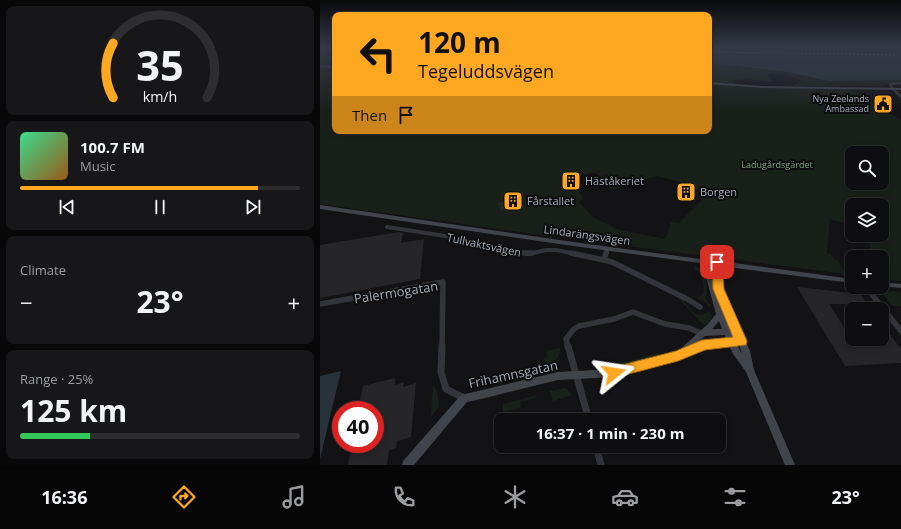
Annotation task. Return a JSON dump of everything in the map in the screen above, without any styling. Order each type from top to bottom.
[{"type":"street","points":[[712,83],[761,87],[901,88]]},
{"type":"street","points":[[901,83],[890,84],[901,97]]},
{"type":"street","name":"Lindarängsvägen","points":[[320,207],[608,249],[845,280]]},
{"type":"street","name":"Tullvaktsvägen","points":[[388,227],[458,238],[528,254],[546,250],[556,250],[612,262],[688,299],[700,307]]},
{"type":"street","points":[[604,260],[608,249]]},
{"type":"street","points":[[713,262],[711,285],[720,314],[736,352],[750,370]]},
{"type":"street","points":[[713,262],[718,289],[746,351],[750,370],[790,465]]},
{"type":"street","name":"Palermogatan","points":[[320,304],[443,282],[442,378],[446,389],[464,398]]},
{"type":"street","points":[[889,285],[901,286]]},
{"type":"street","points":[[872,294],[901,330]]},
{"type":"street","points":[[587,413],[566,339],[574,329],[579,326],[614,319],[633,312],[665,324],[689,328],[704,333],[737,331]]},
{"type":"street","points":[[678,356],[689,344],[704,333],[720,314]]},
{"type":"street","name":"Frihamnsgatan","points":[[406,465],[464,398],[558,376],[614,373],[678,356],[702,345],[741,341]]},
{"type":"street","points":[[598,453],[602,465]]},
{"type":"green space","name":"Ladugårdsgärdet","points":[[320,69],[332,69],[332,134],[712,134],[712,84],[755,88],[850,89],[901,120],[901,281],[889,280],[889,250],[870,250],[870,242],[889,242],[889,198],[845,198],[845,223],[830,219],[827,252],[840,263],[845,274],[549,236],[320,204]],"holes":[[[596,173],[611,190],[657,176],[689,184],[706,196],[679,223],[671,222],[665,239],[617,229],[594,218],[579,202],[583,198],[579,191],[568,191],[560,177]]]},
{"type":"green space","points":[[712,69],[758,69],[787,72],[828,81],[901,80],[901,82],[889,83],[882,86],[795,86],[793,84],[799,84],[797,82],[802,82],[796,78],[766,74],[772,82],[745,79],[732,82],[736,84],[712,82]]},
{"type":"green space","points":[[694,266],[705,270],[707,295],[705,296],[711,305],[710,307],[704,301],[694,297],[701,296],[704,292],[704,286],[699,273],[694,269]]},
{"type":"green space","points":[[889,292],[901,292],[901,306],[892,306],[883,294],[889,294]]},
{"type":"green space","points":[[677,297],[684,301],[695,314],[702,315],[709,311],[712,317],[705,326]]},
{"type":"green space","points":[[560,348],[558,357],[554,361],[545,364],[544,358],[547,357],[546,351]]},
{"type":"green space","points":[[658,353],[661,354],[660,357],[618,367],[597,368],[599,366],[629,361]]},
{"type":"green space","points":[[433,385],[437,391],[439,407],[431,417]]},
{"type":"green space","points":[[566,388],[572,395],[553,401],[550,391]]},
{"type":"green space","points":[[536,395],[536,398],[520,402],[521,408],[503,412],[503,404]]},
{"type":"shaded area","points":[[758,69],[901,69],[901,80],[828,81],[787,72]]},
{"type":"shaded area","points":[[341,371],[334,401],[332,401],[332,409],[320,459],[320,376]]},
{"type":"building","name":"Fårstallet","points":[[519,199],[522,207],[501,211],[498,203]]},
{"type":"building","points":[[399,232],[403,233],[401,243],[424,239],[420,279],[320,298],[320,245]]},
{"type":"building","points":[[797,287],[845,292],[845,294],[860,294],[866,302],[829,304],[845,329],[845,346],[889,346],[889,333],[901,349],[901,363],[845,366]]},
{"type":"building","points":[[395,378],[395,385],[404,382],[403,387],[416,383],[411,437],[397,441],[396,448],[389,451],[387,465],[348,465],[350,453],[384,453],[384,401],[360,401],[363,386]]},
{"type":"tram line","points":[[656,256],[687,260]]},
{"type":"place","name":"Nya Zeelands Ambassad","points":[[883,104]]},
{"type":"place","name":"Häståkeriet","points":[[571,181]]},
{"type":"place","name":"Borgen","points":[[686,192]]},
{"type":"place","name":"Fårstallet","points":[[513,201]]},
{"type":"route","points":[[614,373],[678,356],[702,345],[741,341],[718,289],[717,262]]}]
